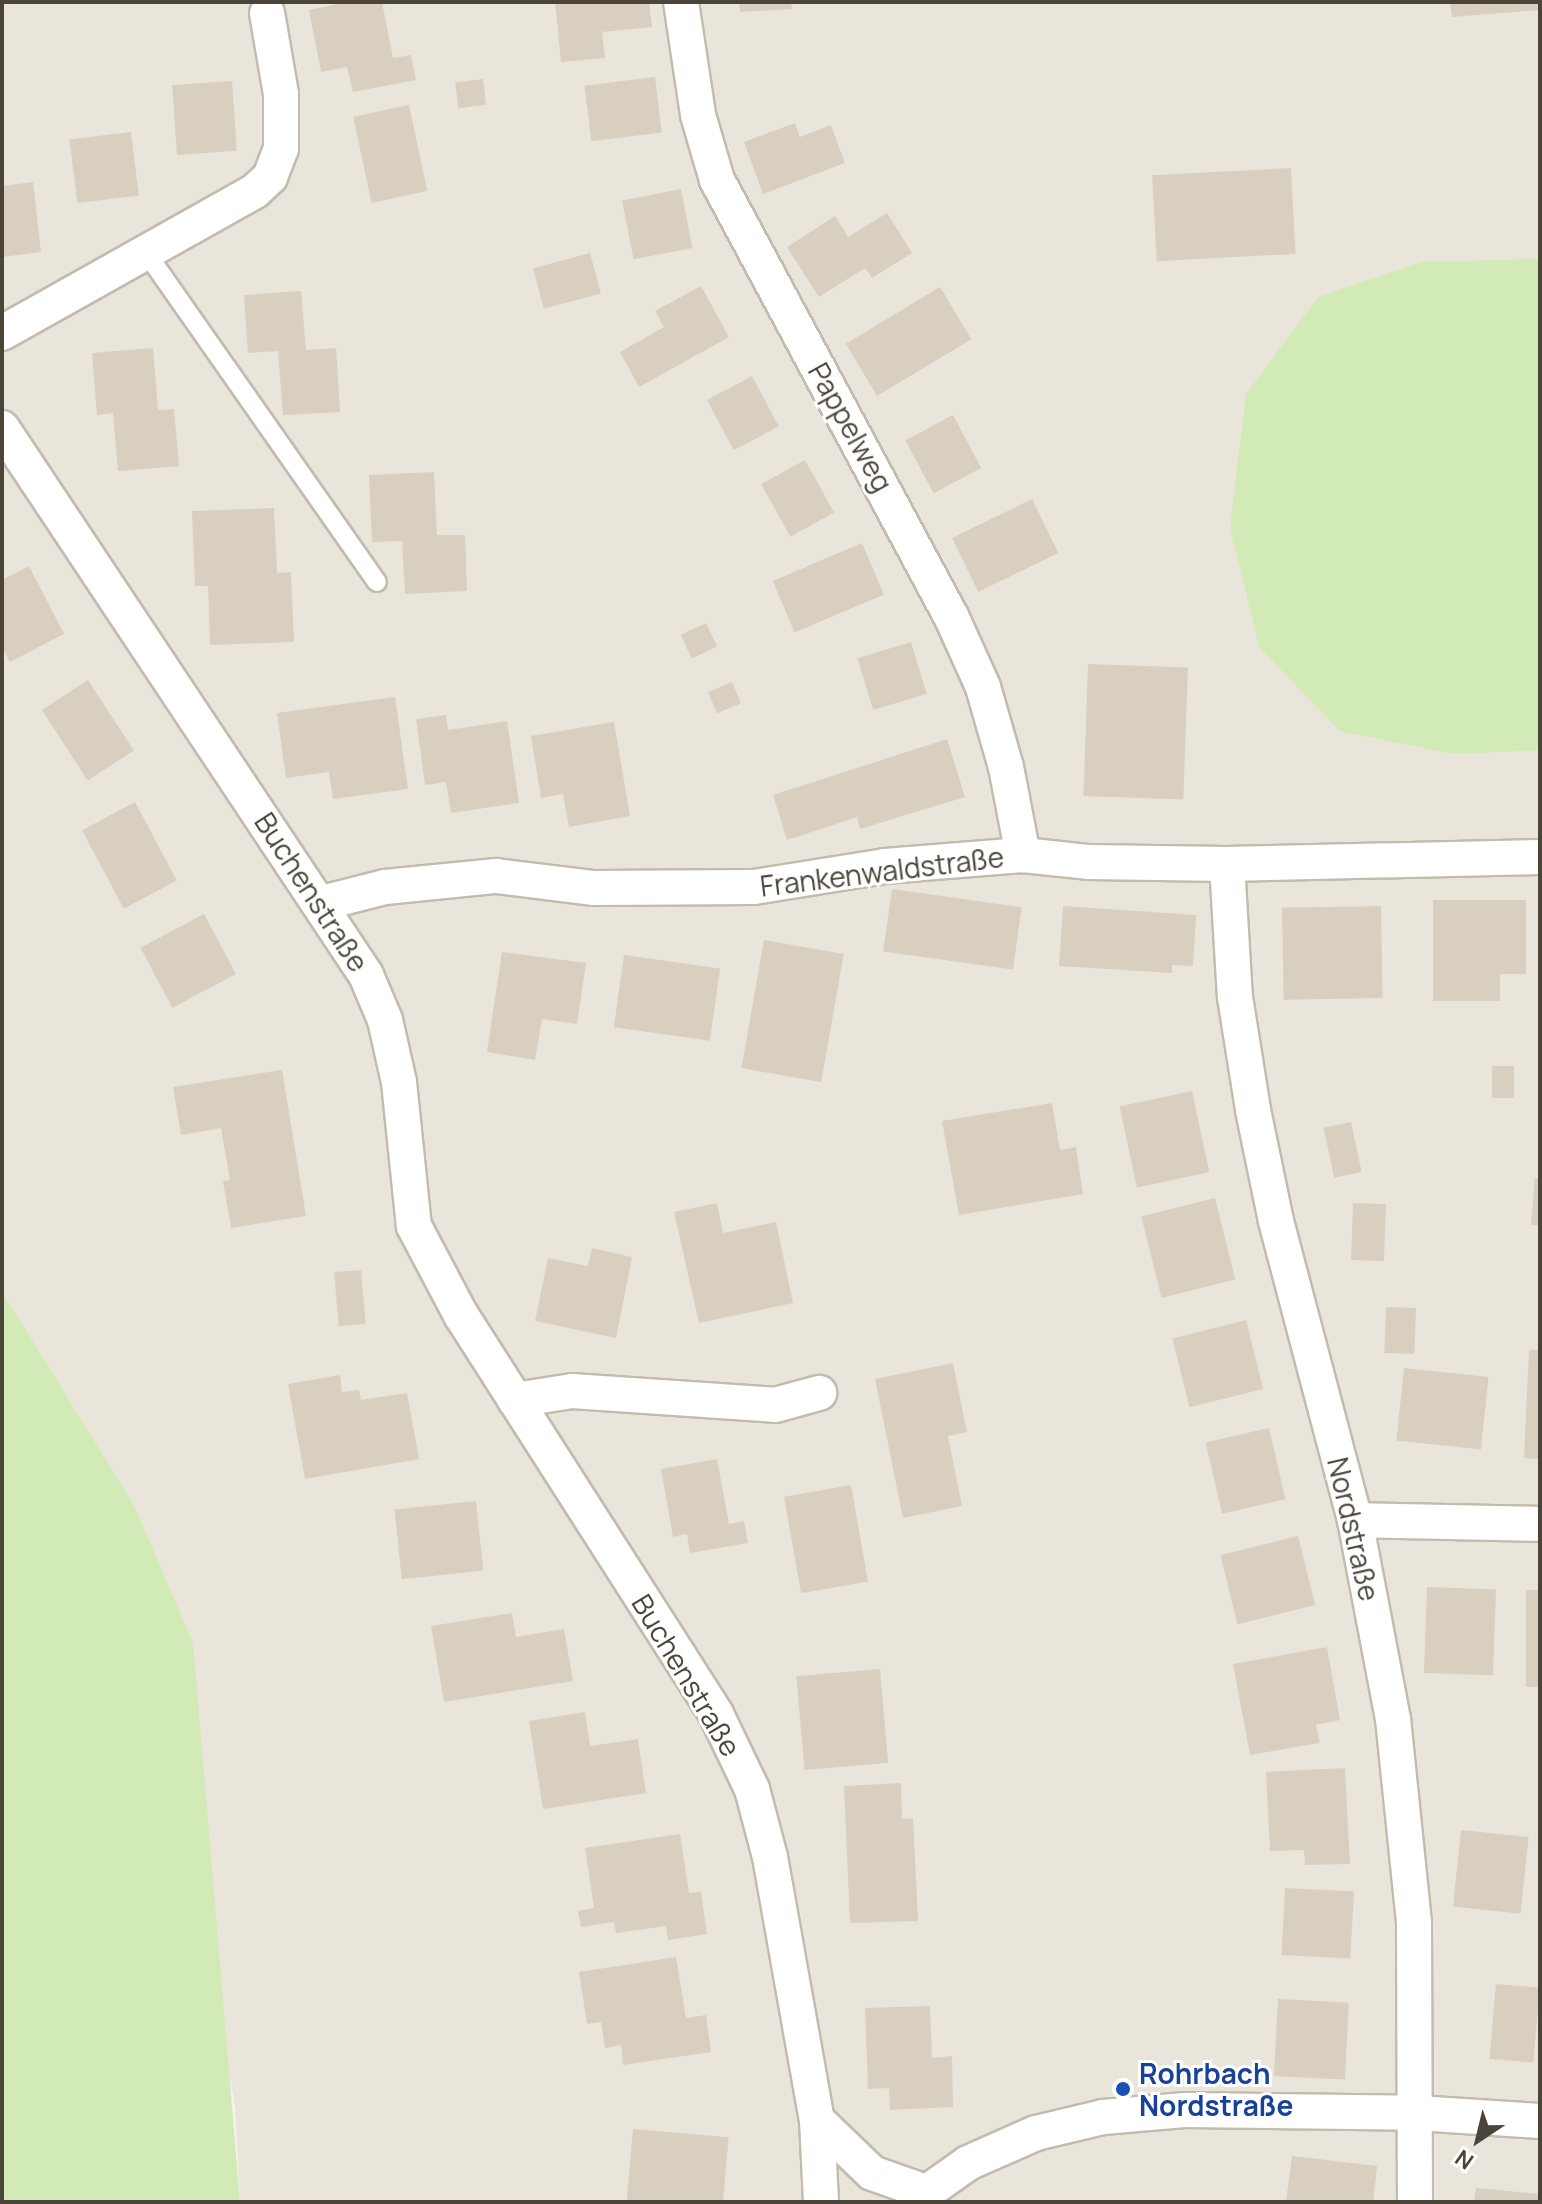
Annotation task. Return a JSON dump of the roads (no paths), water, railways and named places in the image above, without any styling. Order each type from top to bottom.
[{"type":"street","name":"Pappelweg","points":[[681,2],[696,101],[717,180],[951,616],[983,687],[1023,855]]},
{"type":"street","points":[[2,333],[270,177],[281,149],[281,94],[267,13]]},
{"type":"street","name":"Buchenstraße","points":[[2,428],[322,903],[366,975],[385,1020],[399,1082],[414,1226],[461,1315],[716,1714],[752,1789],[770,1857],[817,2120],[821,2202]]},
{"type":"street","name":"Frankenwaldstraße","points":[[322,903],[385,887],[496,876],[594,888],[727,889],[885,866],[1023,855],[1088,862],[1227,864],[1540,857]]},
{"type":"street","name":"Nordstraße","points":[[1227,864],[1235,997],[1253,1110],[1276,1221],[1355,1520],[1393,1719],[1408,1834],[1417,2113],[1415,2202]]},
{"type":"street","points":[[515,1400],[572,1391],[775,1405],[819,1393]]},
{"type":"street","points":[[1355,1520],[1540,1524]]},
{"type":"street","points":[[817,2120],[872,2173],[918,2196],[968,2163],[1036,2133],[1103,2117],[1185,2110],[1417,2113],[1540,2121]]},
{"type":"lane","points":[[145,251],[377,582]]},
{"type":"place","name":"Rohrbach Nordstraße","points":[[1123,2089]]}]
